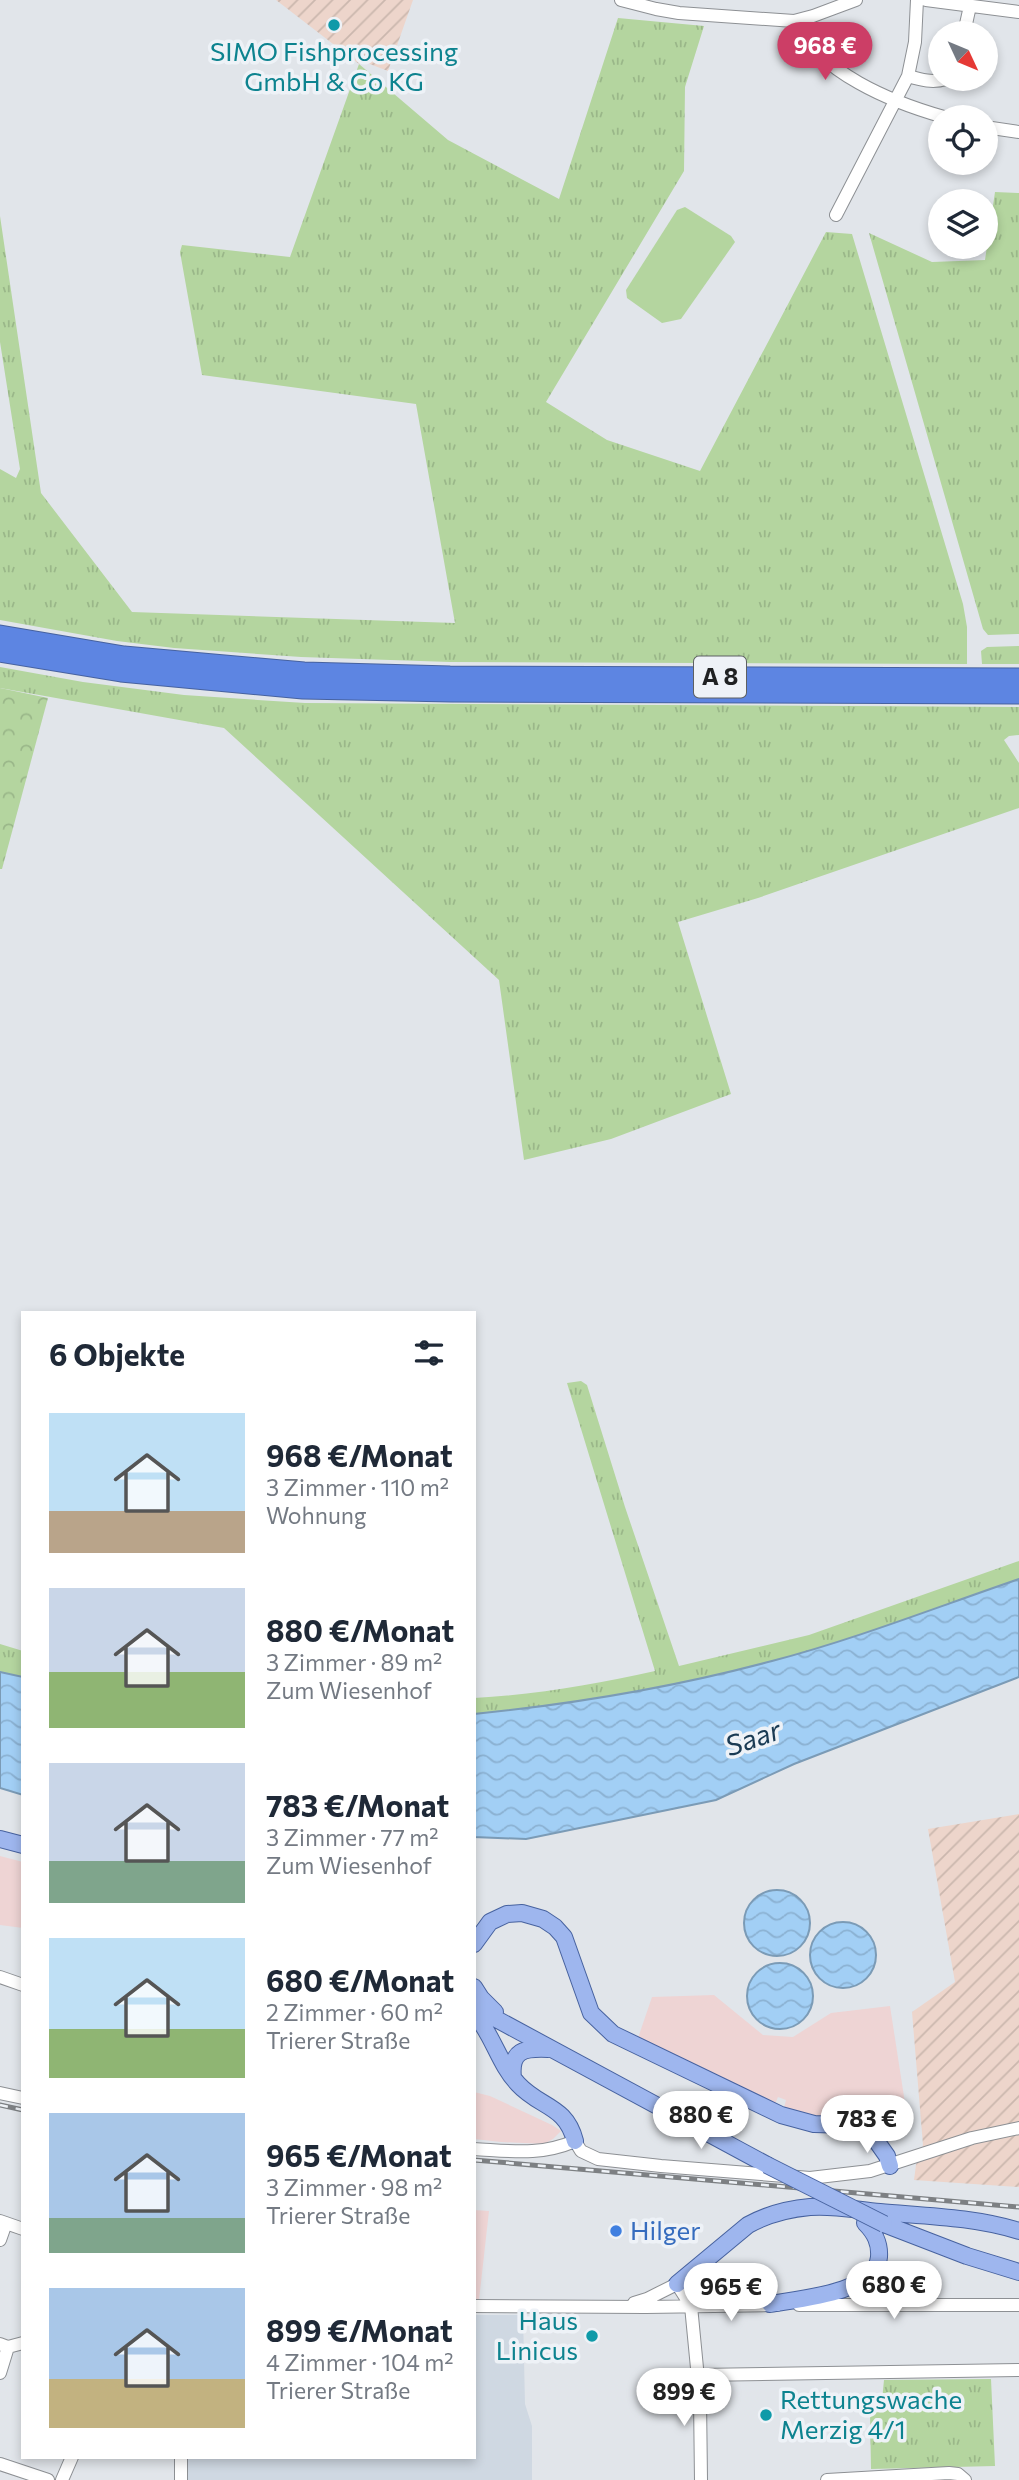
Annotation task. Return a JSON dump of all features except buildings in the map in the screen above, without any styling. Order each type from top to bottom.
[{"type":"highway","name":"A 8","points":[[0,635],[56,646],[184,663],[450,684]]},
{"type":"highway","name":"A 8","points":[[0,652],[121,672],[303,688],[488,683],[1010,686]]},
{"type":"main road","points":[[0,1839],[21,1844]]},
{"type":"main road","points":[[476,1941],[490,1922],[507,1914],[523,1913],[542,1919],[564,1937],[591,2013],[613,2034],[781,2115],[814,2124],[858,2128],[876,2139],[890,2165]]},
{"type":"main road","points":[[476,1990],[510,2025]]},
{"type":"main road","points":[[476,2008],[836,2201],[884,2224],[967,2256],[1019,2272]]},
{"type":"main road","points":[[476,2016],[488,2031],[503,2064],[513,2078],[525,2090],[561,2114],[572,2129],[575,2141]]},
{"type":"main road","points":[[513,2078],[513,2061],[521,2051],[534,2048],[551,2049]]},
{"type":"main road","points":[[769,2305],[842,2290],[865,2280],[873,2273],[880,2256],[876,2237],[865,2223],[836,2201]]},
{"type":"main road","points":[[677,2284],[748,2225],[783,2210],[810,2207],[851,2209],[929,2216],[990,2224],[1019,2231]]},
{"type":"street","points":[[621,0],[679,13],[794,21],[856,0]]},
{"type":"street","points":[[836,215],[908,76],[915,42],[917,0]]},
{"type":"street","points":[[934,0],[1019,12]]},
{"type":"street","points":[[967,21],[970,6]]},
{"type":"street","points":[[794,21],[806,40],[831,65],[896,99],[928,111]]},
{"type":"street","points":[[908,76],[928,81]]},
{"type":"street","points":[[998,129],[1019,132]]},
{"type":"street","points":[[0,1977],[21,1984]]},
{"type":"street","points":[[0,2093],[21,2098]]},
{"type":"street","points":[[476,2149],[539,2152],[575,2141],[581,2151],[598,2158],[810,2178],[851,2174],[890,2165],[972,2138],[1019,2129]]},
{"type":"street","points":[[0,2240],[3,2222],[21,2228]]},
{"type":"street","points":[[611,2307],[647,2300],[677,2284],[689,2299],[698,2375],[701,2480]]},
{"type":"street","points":[[476,2306],[1019,2305]]},
{"type":"street","points":[[0,2373],[4,2346]]},
{"type":"street","points":[[698,2375],[1019,2370]]},
{"type":"street","points":[[62,2480],[71,2459]]},
{"type":"street","points":[[181,2459],[181,2480]]},
{"type":"street","points":[[0,2464],[48,2480]]},
{"type":"street","points":[[827,2480],[949,2473],[958,2474],[965,2480]]},
{"type":"shaded area","points":[[276,0],[413,0],[388,71],[362,61],[359,64]]},
{"type":"shaded area","points":[[1019,1814],[1019,2187],[914,2180],[923,2145],[912,2012],[955,1982],[928,1829]]},
{"type":"shaded area","points":[[0,1856],[21,1861],[21,1928],[0,1925]]},
{"type":"shaded area","points":[[714,1995],[763,2035],[793,2037],[831,2013],[890,2006],[909,2129],[868,2123],[867,2119],[818,2116],[784,2108],[786,2100],[778,2097],[775,2104],[638,2038],[652,1997]]},
{"type":"shaded area","points":[[476,2092],[490,2096],[561,2131],[544,2144],[476,2139]]},
{"type":"shaded area","points":[[476,2210],[489,2211],[479,2300],[476,2300]]},
{"type":"shaded area","points":[[476,2315],[523,2315],[525,2404],[532,2426],[532,2480],[179,2480],[180,2459],[476,2459]]},
{"type":"green space","points":[[618,18],[704,26],[685,87],[684,171],[546,402],[607,440],[700,471],[826,232],[852,234],[963,604],[967,627],[967,664],[450,662],[301,657],[117,641],[0,620],[0,469],[16,478],[20,469],[0,342],[0,216],[41,493],[132,612],[455,623],[416,404],[202,375],[180,252],[182,245],[290,257],[359,64],[448,140],[559,199]]},
{"type":"green space","points":[[998,192],[1019,193],[1019,634],[988,635],[983,629],[869,233],[932,262],[998,259]]},
{"type":"green space","points":[[685,207],[731,236],[735,242],[681,319],[662,323],[627,298],[626,290],[677,210]]},
{"type":"green space","points":[[1019,646],[1019,664],[982,664],[981,651],[987,647]]},
{"type":"green space","points":[[0,667],[83,682],[184,695],[305,703],[1019,707],[1019,735],[1009,736],[1004,740],[1019,763],[1019,808],[758,898],[678,922],[731,1094],[611,1139],[524,1160],[499,980],[224,728],[0,688]]},
{"type":"green space","points":[[0,688],[48,698],[2,869],[0,869]]},
{"type":"green space","points":[[581,1381],[587,1385],[679,1666],[809,1635],[1019,1561],[1019,1579],[834,1643],[699,1679],[624,1694],[476,1714],[476,1698],[565,1688],[655,1671],[567,1383]]},
{"type":"green space","points":[[0,1644],[21,1650],[21,1677],[0,1672]]},
{"type":"green space","points":[[991,2379],[995,2466],[871,2469],[870,2413],[881,2410],[884,2380]]},
{"type":"water","name":"Saar","points":[[1019,1579],[1019,1677],[794,1764],[716,1800],[526,1839],[476,1837],[476,1714],[624,1694],[699,1679],[803,1652]]},
{"type":"water","points":[[0,1672],[21,1677],[21,1794],[0,1788]]},
{"type":"water","points":[[777,1890],[790,1893],[800,1900],[807,1910],[810,1923],[807,1936],[800,1946],[790,1953],[777,1956],[764,1953],[754,1946],[747,1936],[744,1923],[747,1910],[754,1900],[764,1893]]},
{"type":"water","points":[[843,1922],[856,1925],[866,1932],[873,1942],[876,1955],[873,1968],[866,1978],[856,1985],[843,1988],[830,1985],[820,1978],[813,1968],[810,1955],[813,1942],[820,1932],[830,1925]]},
{"type":"water","points":[[780,1963],[793,1966],[803,1973],[810,1983],[813,1996],[810,2009],[803,2019],[793,2026],[780,2029],[767,2026],[757,2019],[750,2009],[747,1996],[750,1983],[757,1973],[767,1966]]},
{"type":"railway","points":[[0,2105],[21,2110]]},
{"type":"railway","points":[[476,2160],[1019,2207]]},
{"type":"place","name":"SIMO Fishprocessing GmbH & Co KG","points":[[334,25]]},
{"type":"place","name":"Hilger","points":[[616,2231]]},
{"type":"place","name":"Haus Linicus","points":[[592,2336]]},
{"type":"place","name":"Rettungswache Merzig 4/1","points":[[766,2415]]}]
